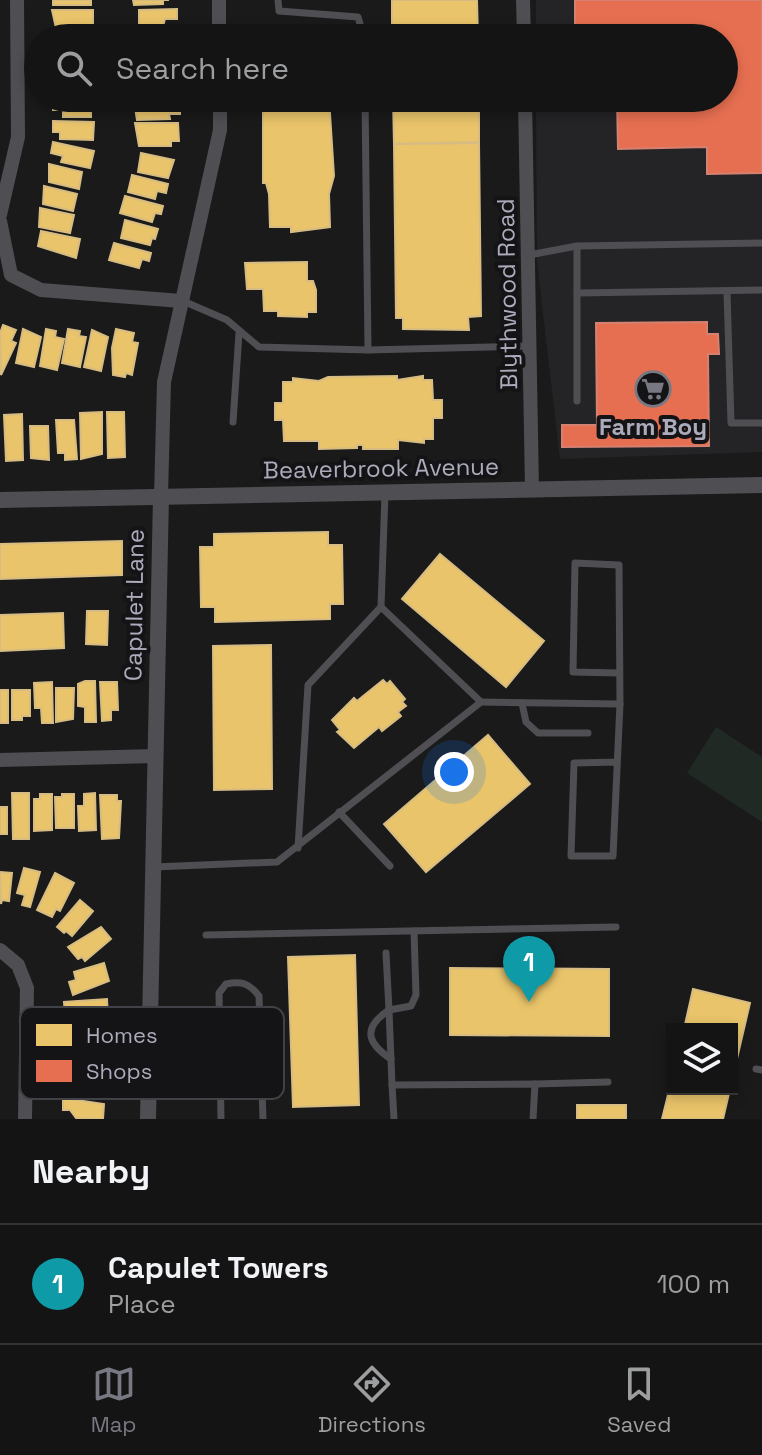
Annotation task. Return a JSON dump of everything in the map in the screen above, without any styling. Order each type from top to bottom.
[{"type":"street","points":[[0,215],[18,137],[17,0]]},
{"type":"street","points":[[219,0],[219,24]]},
{"type":"street","points":[[523,0],[524,24]]},
{"type":"street","name":"Capulet Lane","points":[[150,1007],[164,382],[220,130],[220,112]]},
{"type":"street","name":"Blythwood Road","points":[[525,112],[532,489]]},
{"type":"street","points":[[0,221],[11,275],[41,290],[181,301]]},
{"type":"street","name":"Beaverbrook Avenue","points":[[0,500],[762,485]]},
{"type":"street","points":[[0,760],[155,756]]},
{"type":"street","points":[[0,950],[18,965],[27,988],[27,1007]]},
{"type":"street","points":[[25,1099],[25,1119]]},
{"type":"street","name":"Capulet Lane","points":[[148,1099],[148,1119]]},
{"type":"lane","points":[[278,0],[279,11],[346,13],[358,17],[360,24]]},
{"type":"lane","points":[[365,112],[368,350]]},
{"type":"lane","points":[[529,255],[577,246],[762,243]]},
{"type":"lane","points":[[577,246],[577,401]]},
{"type":"lane","points":[[577,293],[762,290]]},
{"type":"lane","points":[[727,292],[731,423],[762,423]]},
{"type":"lane","points":[[181,301],[200,306],[227,320],[259,347],[368,350],[530,346]]},
{"type":"lane","points":[[233,422],[239,333]]},
{"type":"lane","points":[[298,848],[308,685],[381,607],[385,492]]},
{"type":"lane","points":[[617,762],[574,763],[571,856],[613,856],[620,704],[619,565],[575,563],[573,672],[619,673]]},
{"type":"lane","points":[[381,607],[481,702]]},
{"type":"lane","points":[[152,867],[277,862],[481,702],[620,704]]},
{"type":"lane","points":[[522,703],[526,722],[538,733],[588,733]]},
{"type":"lane","points":[[339,812],[390,866]]},
{"type":"lane","points":[[206,935],[616,927]]},
{"type":"lane","points":[[391,1059],[374,1048],[371,1038],[378,1017],[389,1010],[411,1006],[416,995],[414,931]]},
{"type":"lane","points":[[386,953],[394,1119]]},
{"type":"lane","points":[[219,1007],[219,993],[226,984],[240,982],[251,986],[259,996],[259,1007]]},
{"type":"lane","points":[[392,1085],[608,1082]]},
{"type":"lane","points":[[533,1119],[535,1084]]},
{"type":"lane","points":[[220,1099],[221,1119]]},
{"type":"lane","points":[[262,1099],[263,1119]]},
{"type":"shaded area","points":[[536,0],[762,0],[762,452],[560,459],[537,262],[536,112],[738,112],[738,24],[536,24]]},
{"type":"shaded area","points":[[716,727],[762,757],[762,822],[687,773]]},
{"type":"building: Homes","points":[[53,0],[91,0],[91,5],[53,5]]},
{"type":"building: Homes","points":[[133,0],[163,0],[163,4],[134,5]]},
{"type":"building: Homes","points":[[392,0],[477,0],[478,24],[392,24]]},
{"type":"building: Homes","points":[[177,9],[177,19],[165,19],[164,24],[139,24],[139,10]]},
{"type":"building: Homes","points":[[52,10],[93,10],[93,24],[55,24]]},
{"type":"building: Homes","points":[[63,112],[91,112],[91,117],[63,117]]},
{"type":"building: Homes","points":[[136,112],[180,112],[169,114],[170,119],[137,120]]},
{"type":"building: Homes","points":[[263,112],[330,112],[334,176],[329,194],[330,227],[291,232],[291,227],[270,227],[269,194],[266,183],[263,183]]},
{"type":"building: Homes","points":[[393,112],[479,112],[479,142],[394,144]]},
{"type":"building: Homes","points":[[53,121],[94,122],[93,140],[60,139],[60,132],[53,132]]},
{"type":"building: Homes","points":[[135,123],[178,123],[179,141],[171,141],[171,146],[139,146]]},
{"type":"building: Homes","points":[[53,142],[94,151],[90,168],[61,162],[63,156],[51,153]]},
{"type":"building: Homes","points":[[479,143],[481,316],[468,317],[469,330],[403,329],[403,318],[396,318],[394,144]]},
{"type":"building: Homes","points":[[141,153],[174,160],[168,178],[138,172]]},
{"type":"building: Homes","points":[[49,164],[82,172],[79,189],[49,182]]},
{"type":"building: Homes","points":[[132,175],[168,184],[166,193],[157,191],[155,199],[128,192]]},
{"type":"building: Homes","points":[[44,186],[77,194],[73,211],[43,204]]},
{"type":"building: Homes","points":[[125,196],[163,206],[161,214],[155,213],[152,222],[120,213]]},
{"type":"building: Homes","points":[[40,208],[74,215],[70,233],[39,227]]},
{"type":"building: Homes","points":[[125,220],[158,229],[155,239],[152,238],[150,245],[121,238]]},
{"type":"building: Homes","points":[[41,231],[80,239],[76,258],[38,246]]},
{"type":"building: Homes","points":[[114,243],[151,253],[149,261],[142,259],[139,268],[109,260]]},
{"type":"building: Homes","points":[[307,262],[307,281],[313,281],[316,290],[316,312],[307,312],[307,317],[278,316],[278,311],[264,311],[263,289],[247,289],[245,263]]},
{"type":"building: Homes","points":[[3,325],[16,330],[11,341],[16,343],[1,375],[0,333]]},
{"type":"building: Homes","points":[[23,329],[41,337],[34,367],[16,363]]},
{"type":"building: Homes","points":[[46,329],[56,331],[55,337],[64,339],[57,370],[40,366]]},
{"type":"building: Homes","points":[[68,329],[80,331],[79,336],[86,337],[80,367],[62,363]]},
{"type":"building: Homes","points":[[116,329],[134,333],[132,342],[138,343],[132,375],[126,373],[125,377],[113,375],[112,348]]},
{"type":"building: Homes","points":[[92,330],[108,337],[101,371],[84,367]]},
{"type":"building: Homes","points":[[397,376],[397,380],[423,376],[423,380],[432,380],[433,400],[442,400],[442,418],[433,418],[433,439],[424,439],[424,443],[398,440],[398,449],[363,449],[363,445],[357,445],[357,448],[319,449],[319,441],[284,441],[283,420],[275,420],[275,403],[283,403],[283,382],[293,382],[293,378],[319,381],[328,377]]},
{"type":"building: Homes","points":[[102,412],[102,454],[81,459],[80,413]]},
{"type":"building: Homes","points":[[107,412],[124,412],[125,457],[108,458]]},
{"type":"building: Homes","points":[[22,414],[23,460],[6,461],[4,415]]},
{"type":"building: Homes","points":[[56,420],[74,420],[77,459],[65,460],[65,453],[58,453]]},
{"type":"building: Homes","points":[[30,426],[48,426],[49,460],[31,458]]},
{"type":"building: Homes","points":[[328,532],[328,545],[342,545],[343,604],[330,604],[330,619],[215,622],[215,607],[201,607],[200,547],[214,547],[214,534]]},
{"type":"building: Homes","points":[[122,541],[122,575],[0,579],[0,544]]},
{"type":"building: Homes","points":[[440,554],[544,641],[506,687],[402,599]]},
{"type":"building: Homes","points":[[87,611],[108,611],[107,645],[86,644]]},
{"type":"building: Homes","points":[[63,613],[64,648],[0,651],[0,615]]},
{"type":"building: Homes","points":[[271,645],[272,789],[214,790],[213,646]]},
{"type":"building: Homes","points":[[383,680],[387,684],[390,681],[405,699],[402,702],[406,706],[398,712],[401,716],[382,731],[379,727],[354,748],[337,732],[340,730],[332,720],[354,698],[357,701]]},
{"type":"building: Homes","points":[[95,681],[96,722],[85,722],[85,707],[78,706],[78,684]]},
{"type":"building: Homes","points":[[52,682],[53,723],[42,723],[41,708],[35,708],[34,683]]},
{"type":"building: Homes","points":[[100,682],[117,682],[118,710],[111,710],[111,720],[102,721]]},
{"type":"building: Homes","points":[[56,688],[74,688],[73,719],[56,722]]},
{"type":"building: Homes","points":[[0,690],[8,690],[8,723],[0,723]]},
{"type":"building: Homes","points":[[12,690],[30,690],[30,716],[22,716],[22,720],[12,720]]},
{"type":"building: Homes","points":[[488,735],[530,784],[426,872],[384,824]]},
{"type":"building: Homes","points":[[12,793],[29,793],[29,839],[13,839]]},
{"type":"building: Homes","points":[[95,793],[96,830],[79,831],[78,806],[84,806],[84,794]]},
{"type":"building: Homes","points":[[40,794],[52,794],[52,830],[34,831],[34,799],[40,799]]},
{"type":"building: Homes","points":[[62,794],[74,794],[74,828],[56,828],[55,797],[62,797]]},
{"type":"building: Homes","points":[[100,795],[117,795],[117,801],[121,801],[119,838],[102,839]]},
{"type":"building: Homes","points":[[0,807],[7,807],[7,834],[0,834]]},
{"type":"building: Homes","points":[[24,868],[40,872],[30,907],[22,905],[25,895],[17,893]]},
{"type":"building: Homes","points":[[0,872],[12,873],[9,901],[2,900],[1,904]]},
{"type":"building: Homes","points":[[55,873],[74,883],[60,911],[56,909],[52,917],[37,910]]},
{"type":"building: Homes","points":[[80,900],[93,911],[72,936],[57,927]]},
{"type":"building: Homes","points":[[101,927],[111,939],[85,961],[82,957],[78,959],[68,947]]},
{"type":"building: Homes","points":[[355,955],[359,1105],[293,1107],[288,957]]},
{"type":"building: Homes","points":[[104,963],[109,981],[73,995],[69,982],[76,980],[74,972]]},
{"type":"building: Homes","points":[[450,968],[609,969],[609,1036],[450,1035]]},
{"type":"building: Homes","points":[[693,989],[750,1003],[738,1054],[738,1023],[685,1023]]},
{"type":"building: Homes","points":[[107,999],[107,1007],[64,1007],[64,1002]]},
{"type":"building: Homes","points":[[668,1095],[729,1095],[723,1119],[662,1119]]},
{"type":"building: Homes","points":[[63,1099],[104,1104],[103,1119],[76,1118],[70,1110],[63,1110]]},
{"type":"building: Homes","points":[[577,1105],[626,1105],[626,1119],[577,1119]]},
{"type":"building: Shops","points":[[575,0],[762,0],[762,173],[707,174],[707,147],[618,149],[617,112],[738,112],[738,24],[575,24]]},
{"type":"building: Shops","name":"Farm Boy","points":[[707,322],[707,334],[718,334],[719,354],[708,354],[709,446],[562,447],[562,425],[597,425],[596,323]]},
{"type":"place","name":"Farm Boy","points":[[653,389]]},
{"type":"place","name":"Capulet Towers","points":[[529,1002]]}]
